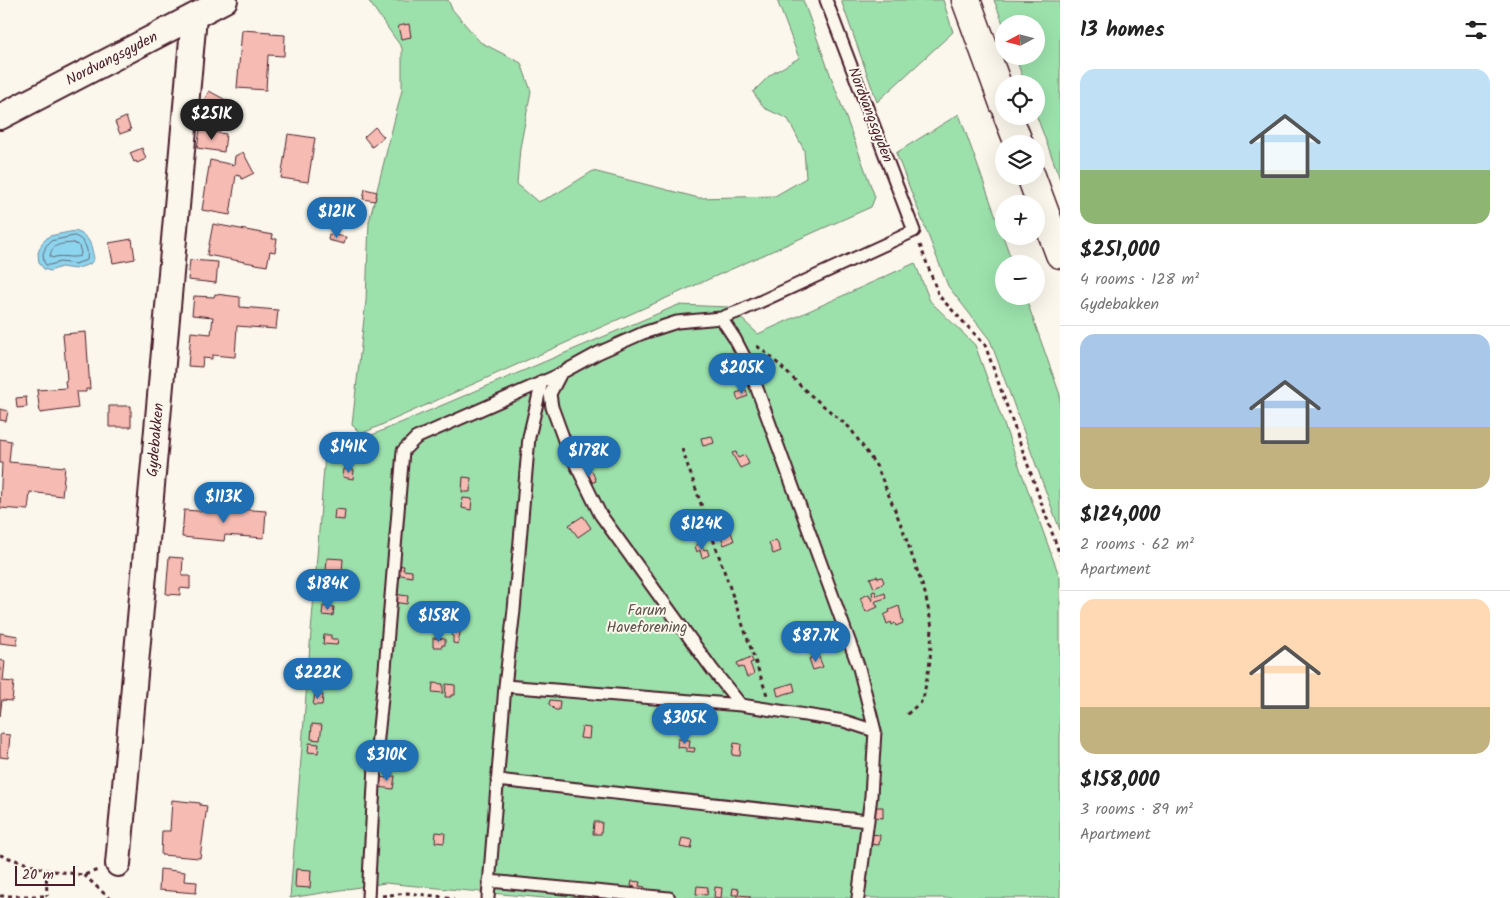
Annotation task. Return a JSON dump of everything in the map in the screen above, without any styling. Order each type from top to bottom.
[{"type":"main road","points":[[966,0],[995,79]]},
{"type":"main road","points":[[1034,185],[1060,254]]},
{"type":"street","name":"Nordvangsgyden","points":[[0,117],[224,0]]},
{"type":"street","name":"Gydebakken","points":[[118,864],[194,17]]},
{"type":"lane","name":"Nordvangsgyden","points":[[826,0],[914,231]]},
{"type":"lane","points":[[368,898],[375,766],[403,451],[416,438],[542,382],[643,332],[677,322],[721,318],[740,311],[914,231]]},
{"type":"lane","points":[[721,318],[748,364],[859,668],[875,731],[868,821],[858,898]]},
{"type":"lane","points":[[561,373],[550,394],[552,407],[564,440],[600,514],[712,669],[741,705]]},
{"type":"lane","points":[[488,898],[505,686],[514,610],[529,438],[542,382]]},
{"type":"lane","points":[[505,686],[741,705],[844,721],[875,731]]},
{"type":"lane","points":[[497,780],[868,821]]},
{"type":"lane","points":[[488,881],[669,898]]},
{"type":"path","points":[[914,231],[939,296],[985,345],[1060,555]]},
{"type":"path","points":[[730,332],[751,341],[770,356],[807,392],[850,428],[877,467],[902,527],[925,593],[932,627],[930,661],[923,700],[905,716]]},
{"type":"path","points":[[682,449],[772,710]]},
{"type":"path","points":[[0,855],[46,870],[84,875],[118,864]]},
{"type":"path","points":[[0,896],[47,897],[46,870]]},
{"type":"path","points":[[84,875],[109,898]]},
{"type":"path","points":[[368,898],[407,894],[454,898]]},
{"type":"green space","points":[[368,0],[448,0],[452,9],[480,42],[521,63],[531,91],[520,148],[517,184],[538,202],[556,194],[593,171],[699,198],[775,196],[806,178],[804,150],[788,119],[764,108],[753,92],[770,75],[799,58],[777,0],[803,0],[875,197],[871,207],[361,434],[352,425],[366,301],[369,222],[402,90],[402,48]]},
{"type":"green space","points":[[841,0],[943,0],[953,32],[877,102]]},
{"type":"green space","points":[[994,0],[1060,1],[1060,179],[1040,125],[1045,125],[1045,75],[1022,75],[1018,65],[1045,65],[1045,15],[1000,15]]},
{"type":"green space","points":[[959,114],[995,214],[995,245],[1006,245],[1010,255],[995,255],[995,305],[1028,305],[1060,395],[1060,530],[990,340],[948,286],[896,153]]},
{"type":"green space","name":"Farum Haveforening","points":[[915,263],[930,301],[975,345],[1060,578],[1060,898],[544,898],[385,883],[290,898],[325,455],[678,305],[729,307],[758,334]]},
{"type":"water","points":[[75,231],[84,235],[89,241],[94,259],[90,264],[75,269],[61,267],[50,271],[44,269],[39,263],[38,253],[42,243],[49,236]]},
{"type":"building","points":[[409,24],[411,37],[401,39],[398,26]]},
{"type":"building","points":[[242,30],[285,35],[284,56],[268,55],[266,90],[237,88]]},
{"type":"building","points":[[209,91],[237,106],[229,121],[201,106]]},
{"type":"building","points":[[126,117],[131,130],[120,134],[115,122]]},
{"type":"building","points":[[375,127],[384,137],[372,147],[364,137]]},
{"type":"building","points":[[200,130],[226,134],[224,152],[197,148]]},
{"type":"building","points":[[288,134],[315,138],[308,182],[281,178]]},
{"type":"building","points":[[142,148],[146,159],[137,163],[136,161],[134,162],[130,153]]},
{"type":"building","points":[[243,152],[254,173],[242,179],[236,175],[230,215],[202,210],[210,160],[234,165],[235,156]]},
{"type":"building","points":[[365,189],[377,192],[375,201],[363,199]]},
{"type":"building","points":[[213,224],[273,235],[272,239],[277,239],[275,252],[270,251],[267,266],[207,255]]},
{"type":"building","points":[[329,234],[346,237],[344,244],[328,240]]},
{"type":"building","points":[[132,239],[135,259],[113,263],[109,243]]},
{"type":"building","points":[[190,260],[218,262],[216,283],[188,280]]},
{"type":"building","points":[[215,294],[240,297],[240,307],[278,310],[276,329],[237,326],[235,357],[212,355],[212,359],[203,358],[202,367],[188,366],[191,332],[211,334],[213,317],[192,315],[194,296],[214,297]]},
{"type":"building","points":[[86,332],[90,389],[86,389],[86,392],[76,392],[78,408],[40,413],[37,390],[66,388],[63,334]]},
{"type":"building","points":[[765,370],[768,379],[761,381],[758,373]]},
{"type":"building","points":[[746,390],[748,396],[738,400],[736,393]]},
{"type":"building","points":[[26,397],[27,407],[17,408],[16,398]]},
{"type":"building","points":[[109,406],[131,406],[131,427],[109,427]]},
{"type":"building","points":[[0,409],[8,411],[6,421],[0,420]]},
{"type":"building","points":[[712,436],[714,443],[703,446],[701,438]]},
{"type":"building","points":[[0,439],[11,441],[9,462],[65,467],[62,496],[30,492],[28,510],[0,508],[2,463],[0,463]]},
{"type":"building","points":[[736,452],[738,458],[745,455],[749,464],[740,468],[732,453]]},
{"type":"building","points":[[344,469],[354,470],[353,479],[343,477]]},
{"type":"building","points":[[592,471],[596,481],[586,485],[583,474]]},
{"type":"building","points":[[463,477],[471,478],[470,492],[462,492]]},
{"type":"building","points":[[463,498],[472,499],[471,510],[462,508]]},
{"type":"building","points":[[225,508],[266,511],[264,538],[225,535],[224,541],[182,537],[184,510],[225,513]]},
{"type":"building","points":[[335,509],[345,510],[344,520],[334,519]]},
{"type":"building","points":[[583,516],[591,528],[578,537],[569,525]]},
{"type":"building","points":[[731,532],[734,541],[724,545],[721,536]]},
{"type":"building","points":[[776,540],[781,551],[773,554],[769,543]]},
{"type":"building","points":[[701,543],[704,550],[707,549],[709,555],[702,558],[700,550],[697,552],[695,546]]},
{"type":"building","points":[[169,557],[183,558],[182,576],[190,576],[190,589],[180,588],[180,595],[166,594]]},
{"type":"building","points":[[327,558],[343,559],[342,573],[326,572]]},
{"type":"building","points":[[397,565],[404,566],[403,570],[412,571],[412,577],[396,574]]},
{"type":"building","points":[[877,576],[878,578],[882,577],[884,582],[874,588],[870,578]]},
{"type":"building","points":[[875,591],[877,596],[885,593],[886,598],[876,601],[878,607],[866,612],[860,598],[869,594],[872,601],[872,592]]},
{"type":"building","points":[[393,594],[408,596],[407,604],[392,602]]},
{"type":"building","points":[[323,606],[334,607],[333,616],[322,615]]},
{"type":"building","points":[[899,606],[903,623],[896,626],[895,623],[892,625],[891,622],[887,624],[884,615],[890,612],[889,610]]},
{"type":"building","points":[[452,625],[461,627],[458,644],[453,643],[453,636],[451,635]]},
{"type":"building","points":[[0,633],[18,636],[17,645],[0,643]]},
{"type":"building","points":[[324,635],[331,635],[331,639],[338,639],[337,645],[323,644]]},
{"type":"building","points":[[433,638],[445,639],[445,645],[433,647]]},
{"type":"building","points":[[818,655],[823,667],[813,670],[809,659]]},
{"type":"building","points":[[751,657],[753,662],[750,663],[754,674],[747,677],[743,667],[739,668],[737,663]]},
{"type":"building","points":[[0,660],[5,661],[3,681],[14,682],[12,701],[2,700],[0,716]]},
{"type":"building","points":[[433,683],[443,684],[443,693],[432,692]]},
{"type":"building","points":[[793,683],[795,691],[778,696],[776,688]]},
{"type":"building","points":[[446,684],[455,685],[455,695],[445,697]]},
{"type":"building","points":[[315,694],[323,695],[322,705],[313,705]]},
{"type":"building","points":[[550,700],[560,701],[559,710],[555,710],[549,704]]},
{"type":"building","points":[[312,724],[322,725],[320,740],[311,739]]},
{"type":"building","points":[[582,727],[590,728],[589,739],[580,738]]},
{"type":"building","points":[[0,734],[10,735],[8,758],[0,757]]},
{"type":"building","points":[[678,739],[690,740],[689,748],[695,748],[694,752],[686,751],[686,748],[677,747]]},
{"type":"building","points":[[309,743],[319,744],[318,753],[308,752]]},
{"type":"building","points":[[734,743],[741,744],[740,756],[732,755]]},
{"type":"building","points":[[387,776],[395,776],[393,789],[378,787],[379,777],[387,778]]},
{"type":"building","points":[[172,800],[200,803],[200,805],[207,806],[200,858],[161,855],[162,831],[170,831]]},
{"type":"building","points":[[876,807],[883,807],[883,818],[875,817]]},
{"type":"building","points":[[594,822],[602,822],[601,834],[593,834]]},
{"type":"building","points":[[436,832],[445,833],[444,843],[435,842]]},
{"type":"building","points":[[870,834],[880,835],[879,845],[869,844]]},
{"type":"building","points":[[682,838],[693,840],[691,849],[680,847]]},
{"type":"building","points":[[160,869],[185,872],[184,881],[197,882],[196,893],[159,890]]},
{"type":"building","points":[[296,869],[311,870],[310,888],[295,887]]},
{"type":"building","points":[[632,881],[640,882],[639,886],[645,887],[644,890],[634,889],[635,887],[631,886]]},
{"type":"building","points":[[697,886],[708,887],[707,895],[696,894]]},
{"type":"building","points":[[715,887],[722,888],[721,898],[714,897]]},
{"type":"building","points":[[733,888],[739,889],[738,895],[750,896],[750,898],[737,898],[737,895],[732,895]]}]
